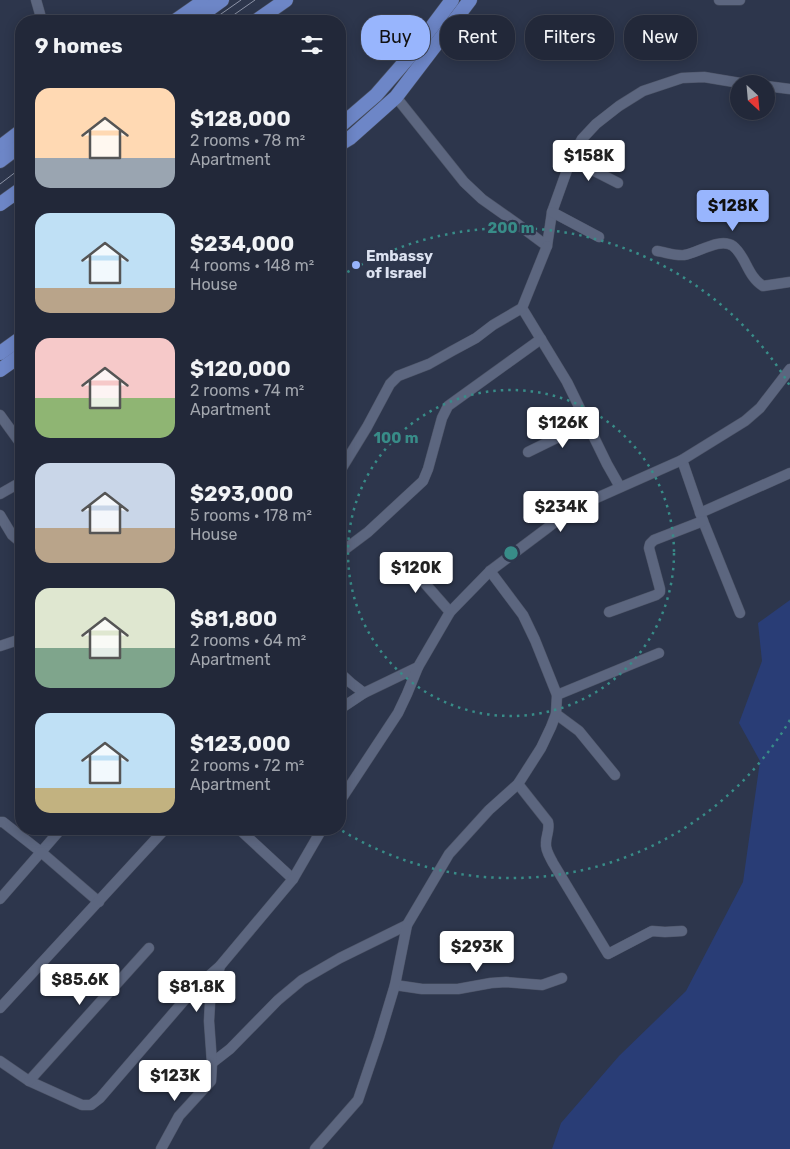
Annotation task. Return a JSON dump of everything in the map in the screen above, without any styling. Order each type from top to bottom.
[{"type":"main road","points":[[184,15],[205,0]]},
{"type":"main road","points":[[201,15],[222,0]]},
{"type":"main road","points":[[265,15],[286,0]]},
{"type":"main road","points":[[346,121],[373,97],[410,56],[452,0]]},
{"type":"main road","points":[[346,140],[396,98],[470,0]]},
{"type":"main road","points":[[373,97],[383,110]]},
{"type":"main road","points":[[0,146],[15,135]]},
{"type":"main road","points":[[0,161],[15,150]]},
{"type":"main road","points":[[0,204],[15,193]]},
{"type":"main road","points":[[0,353],[15,342]]},
{"type":"main road","points":[[0,370],[15,360]]},
{"type":"street","points":[[36,0],[40,15]]},
{"type":"street","points":[[719,0],[740,0]]},
{"type":"street","points":[[346,462],[390,384],[398,376],[444,356],[522,308],[547,246],[552,212],[570,159],[582,139],[596,124],[619,106],[643,91],[682,78],[704,77],[730,81]]},
{"type":"street","points":[[775,87],[790,89]]},
{"type":"street","points":[[396,98],[464,182],[482,199],[547,246]]},
{"type":"street","points":[[570,159],[618,183]]},
{"type":"street","points":[[552,212],[599,237]]},
{"type":"street","points":[[657,251],[685,255],[721,242],[731,244],[739,252],[757,282],[763,286],[790,282]]},
{"type":"street","points":[[522,308],[567,382],[620,487]]},
{"type":"street","points":[[346,548],[368,532],[422,481],[428,469],[442,418],[448,406],[541,339]]},
{"type":"street","points":[[346,792],[398,713],[418,667],[450,612],[490,572],[564,515],[583,504],[682,460],[745,421],[760,408],[790,369]]},
{"type":"street","points":[[0,415],[15,436]]},
{"type":"street","points":[[528,452],[587,423]]},
{"type":"street","points":[[682,460],[701,517],[740,613]]},
{"type":"street","points":[[609,612],[660,592],[650,548],[650,544],[654,540],[790,473]]},
{"type":"street","points":[[0,494],[15,485]]},
{"type":"street","points":[[0,515],[15,538]]},
{"type":"street","points":[[405,558],[414,572],[450,612]]},
{"type":"street","points":[[315,1149],[358,1100],[395,985],[407,926],[449,854],[489,810],[518,784],[541,748],[556,714],[557,696],[523,615],[490,572]]},
{"type":"street","points":[[0,646],[15,641]]},
{"type":"street","points":[[557,696],[659,653]]},
{"type":"street","points":[[346,704],[364,693],[418,667]]},
{"type":"street","points":[[346,678],[364,693]]},
{"type":"street","points":[[556,714],[579,732],[615,775]]},
{"type":"street","points":[[518,784],[548,822],[547,850],[608,954],[652,931],[682,931]]},
{"type":"street","points":[[0,822],[3,822],[15,832]]},
{"type":"street","points":[[19,835],[99,902]]},
{"type":"street","points":[[0,899],[56,835]]},
{"type":"street","points":[[0,1008],[160,835]]},
{"type":"street","points":[[245,835],[292,879]]},
{"type":"street","points":[[0,1061],[29,1081],[82,1105],[91,1105],[100,1098],[194,989],[220,966],[292,879],[318,835]]},
{"type":"street","points":[[212,1063],[230,1049],[278,1000],[302,980],[340,958],[407,926]]},
{"type":"street","points":[[29,1081],[149,948]]},
{"type":"street","points":[[161,1149],[179,1116],[211,1080],[210,1003],[220,966]]},
{"type":"street","points":[[395,985],[422,989],[458,989],[506,982],[542,985],[562,978]]},
{"type":"shaded area","points":[[790,600],[790,1149],[552,1149],[561,1123],[619,1056],[686,991],[743,882],[760,761],[739,723],[762,661],[758,623]]},
{"type":"tram line","points":[[220,15],[241,0]]},
{"type":"tram line","points":[[234,15],[255,0]]},
{"type":"tram line","points":[[0,184],[15,173]]},
{"type":"place","name":"Embassy of Israel","points":[[356,265]]}]
